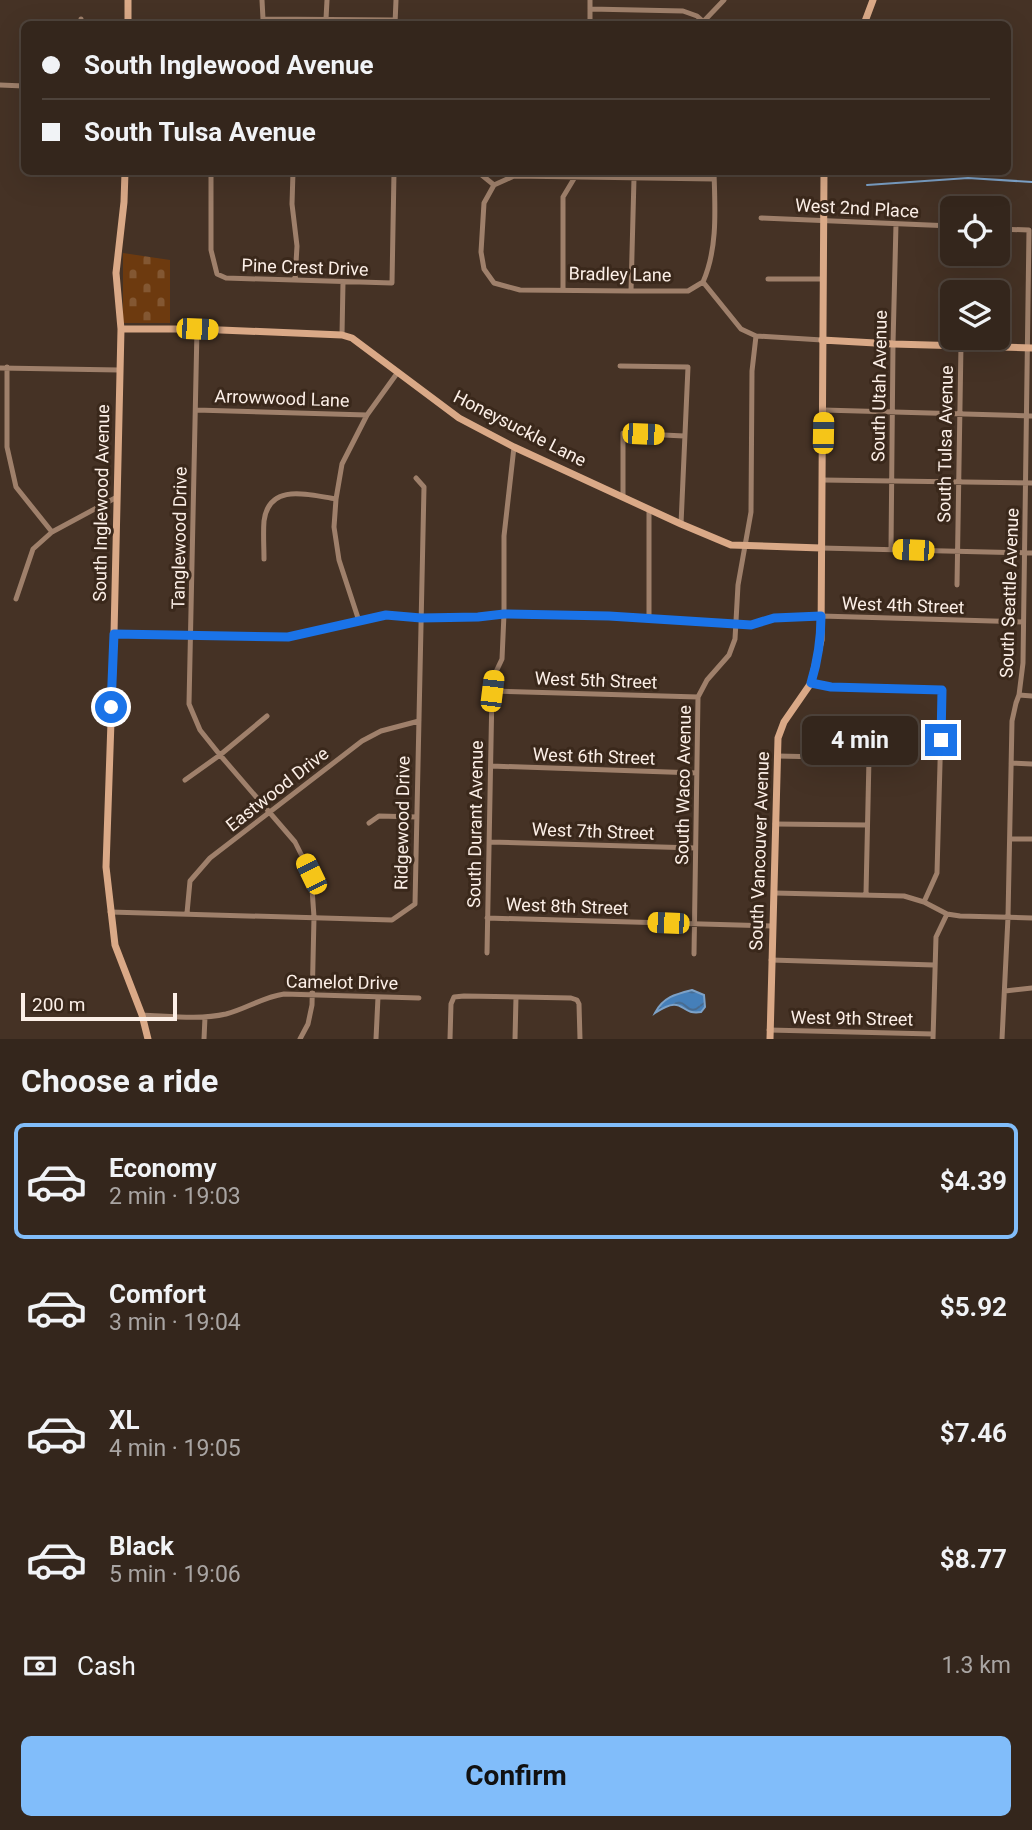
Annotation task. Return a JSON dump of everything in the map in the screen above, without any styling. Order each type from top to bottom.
[{"type":"street","points":[[128,0],[128,21]]},
{"type":"street","points":[[262,0],[263,19],[373,21]]},
{"type":"street","points":[[326,19],[327,0]]},
{"type":"street","points":[[396,0],[396,21]]},
{"type":"street","points":[[590,0],[590,21]]},
{"type":"street","points":[[707,21],[723,0]]},
{"type":"street","points":[[865,21],[873,0]]},
{"type":"street","points":[[590,9],[683,11],[703,21]]},
{"type":"street","points":[[0,85],[21,86]]},
{"type":"street","name":"South Inglewood Avenue","points":[[125,175],[116,273],[121,329],[106,867],[115,945],[142,1015],[148,1039]]},
{"type":"street","name":"Pine Crest Drive","points":[[211,175],[211,250],[217,274],[226,278],[392,283],[394,175]]},
{"type":"street","points":[[293,175],[292,204],[297,246],[295,280]]},
{"type":"street","points":[[481,175],[494,186],[514,176],[545,175]]},
{"type":"street","points":[[563,289],[563,197],[575,175]]},
{"type":"street","points":[[590,175],[715,179]]},
{"type":"street","points":[[715,175],[713,247],[703,282],[741,329],[756,336],[940,345]]},
{"type":"street","name":"South Vancouver Avenue","points":[[770,1035],[778,738],[785,722],[811,683],[821,640],[824,175]]},
{"type":"street","points":[[631,291],[634,178]]},
{"type":"street","name":"Bradley Lane","points":[[494,186],[484,203],[481,252],[484,269],[494,283],[520,290],[688,291],[703,282]]},
{"type":"street","name":"West 2nd Place","points":[[761,218],[940,226]]},
{"type":"street","name":"South Utah Avenue","points":[[891,549],[896,224]]},
{"type":"street","name":"South Seattle Avenue","points":[[1002,1039],[1008,917],[1012,721],[1023,663],[1024,553],[1029,483],[1029,230],[1010,229]]},
{"type":"street","points":[[768,279],[823,279]]},
{"type":"street","points":[[342,335],[343,282]]},
{"type":"street","name":"Honeysuckle Lane","points":[[121,329],[197,329],[342,335],[352,338],[459,418],[514,447],[681,524],[731,545],[821,548]]},
{"type":"street","name":"Tanglewood Drive","points":[[197,329],[189,704],[200,730],[295,842],[311,874],[314,917],[311,1014],[300,1039]]},
{"type":"street","name":"South Waco Avenue","points":[[694,954],[698,696],[707,680],[729,654],[735,639],[738,586],[751,512],[752,371],[756,336]]},
{"type":"street","points":[[1010,347],[1030,348]]},
{"type":"street","name":"South Tulsa Avenue","points":[[957,585],[961,350]]},
{"type":"street","points":[[620,366],[688,367],[681,524]]},
{"type":"street","points":[[52,532],[16,486],[7,447],[3,367],[120,370]]},
{"type":"street","points":[[359,621],[340,560],[334,527],[336,499],[342,464],[367,415],[398,372]]},
{"type":"street","name":"Arrowwood Lane","points":[[196,410],[367,415]]},
{"type":"street","points":[[823,410],[1029,415]]},
{"type":"street","points":[[623,496],[623,433],[684,436]]},
{"type":"street","name":"South Durant Avenue","points":[[487,953],[492,691],[494,676],[502,659],[504,536],[514,447]]},
{"type":"street","name":"Ridgewood Drive","points":[[110,912],[392,920],[415,904],[424,488],[416,478]]},
{"type":"street","points":[[822,480],[1029,483]]},
{"type":"street","points":[[264,559],[264,520],[268,508],[276,498],[288,493],[336,499]]},
{"type":"street","points":[[16,599],[33,549],[52,532],[117,497]]},
{"type":"street","points":[[649,509],[649,618]]},
{"type":"street","points":[[821,548],[1032,553]]},
{"type":"street","name":"West 4th Street","points":[[114,634],[288,637],[386,615],[421,618],[504,614],[617,616],[751,625],[774,618],[821,616],[1023,622]]},
{"type":"street","points":[[811,683],[831,687],[940,690],[943,694],[937,873],[924,902]]},
{"type":"street","name":"West 5th Street","points":[[492,691],[698,696]]},
{"type":"street","points":[[1019,695],[1032,695]]},
{"type":"street","points":[[185,780],[267,716]]},
{"type":"street","name":"Eastwood Drive","points":[[187,913],[190,881],[210,858],[362,741],[381,732],[419,721]]},
{"type":"street","points":[[777,756],[869,758],[866,894]]},
{"type":"street","points":[[1011,763],[1032,764]]},
{"type":"street","name":"West 6th Street","points":[[491,766],[697,773]]},
{"type":"street","points":[[369,822],[379,816],[416,817]]},
{"type":"street","points":[[775,824],[867,825]]},
{"type":"street","points":[[1010,839],[1032,839]]},
{"type":"street","name":"West 7th Street","points":[[489,842],[695,848]]},
{"type":"street","points":[[774,893],[904,896],[924,902],[947,914],[1032,918]]},
{"type":"street","points":[[933,1036],[936,937],[947,914]]},
{"type":"street","name":"West 8th Street","points":[[487,918],[773,926]]},
{"type":"street","points":[[771,960],[934,965]]},
{"type":"street","points":[[1005,991],[1032,988]]},
{"type":"street","name":"Camelot Drive","points":[[142,1015],[205,1017],[234,1012],[274,996],[419,998]]},
{"type":"street","points":[[376,1039],[378,997]]},
{"type":"street","points":[[450,1039],[451,1003],[454,997],[571,998],[579,1004],[580,1039]]},
{"type":"street","points":[[515,1039],[516,997]]},
{"type":"street","points":[[204,1039],[205,1017]]},
{"type":"street","name":"West 9th Street","points":[[770,1035],[933,1036]]},
{"type":"green space","points":[[123,253],[170,260],[170,323],[123,323]]},
{"type":"water","points":[[692,990],[704,995],[705,1007],[701,1012],[672,1005],[655,1013],[666,1000]]},
{"type":"waterway","points":[[867,185],[968,178],[1032,182]]},
{"type":"route","points":[[111,707],[114,634],[288,637],[386,615],[421,618],[504,614],[626,616],[751,625],[774,618],[821,616],[821,640],[811,683],[831,687],[942,690],[941,740]]}]
